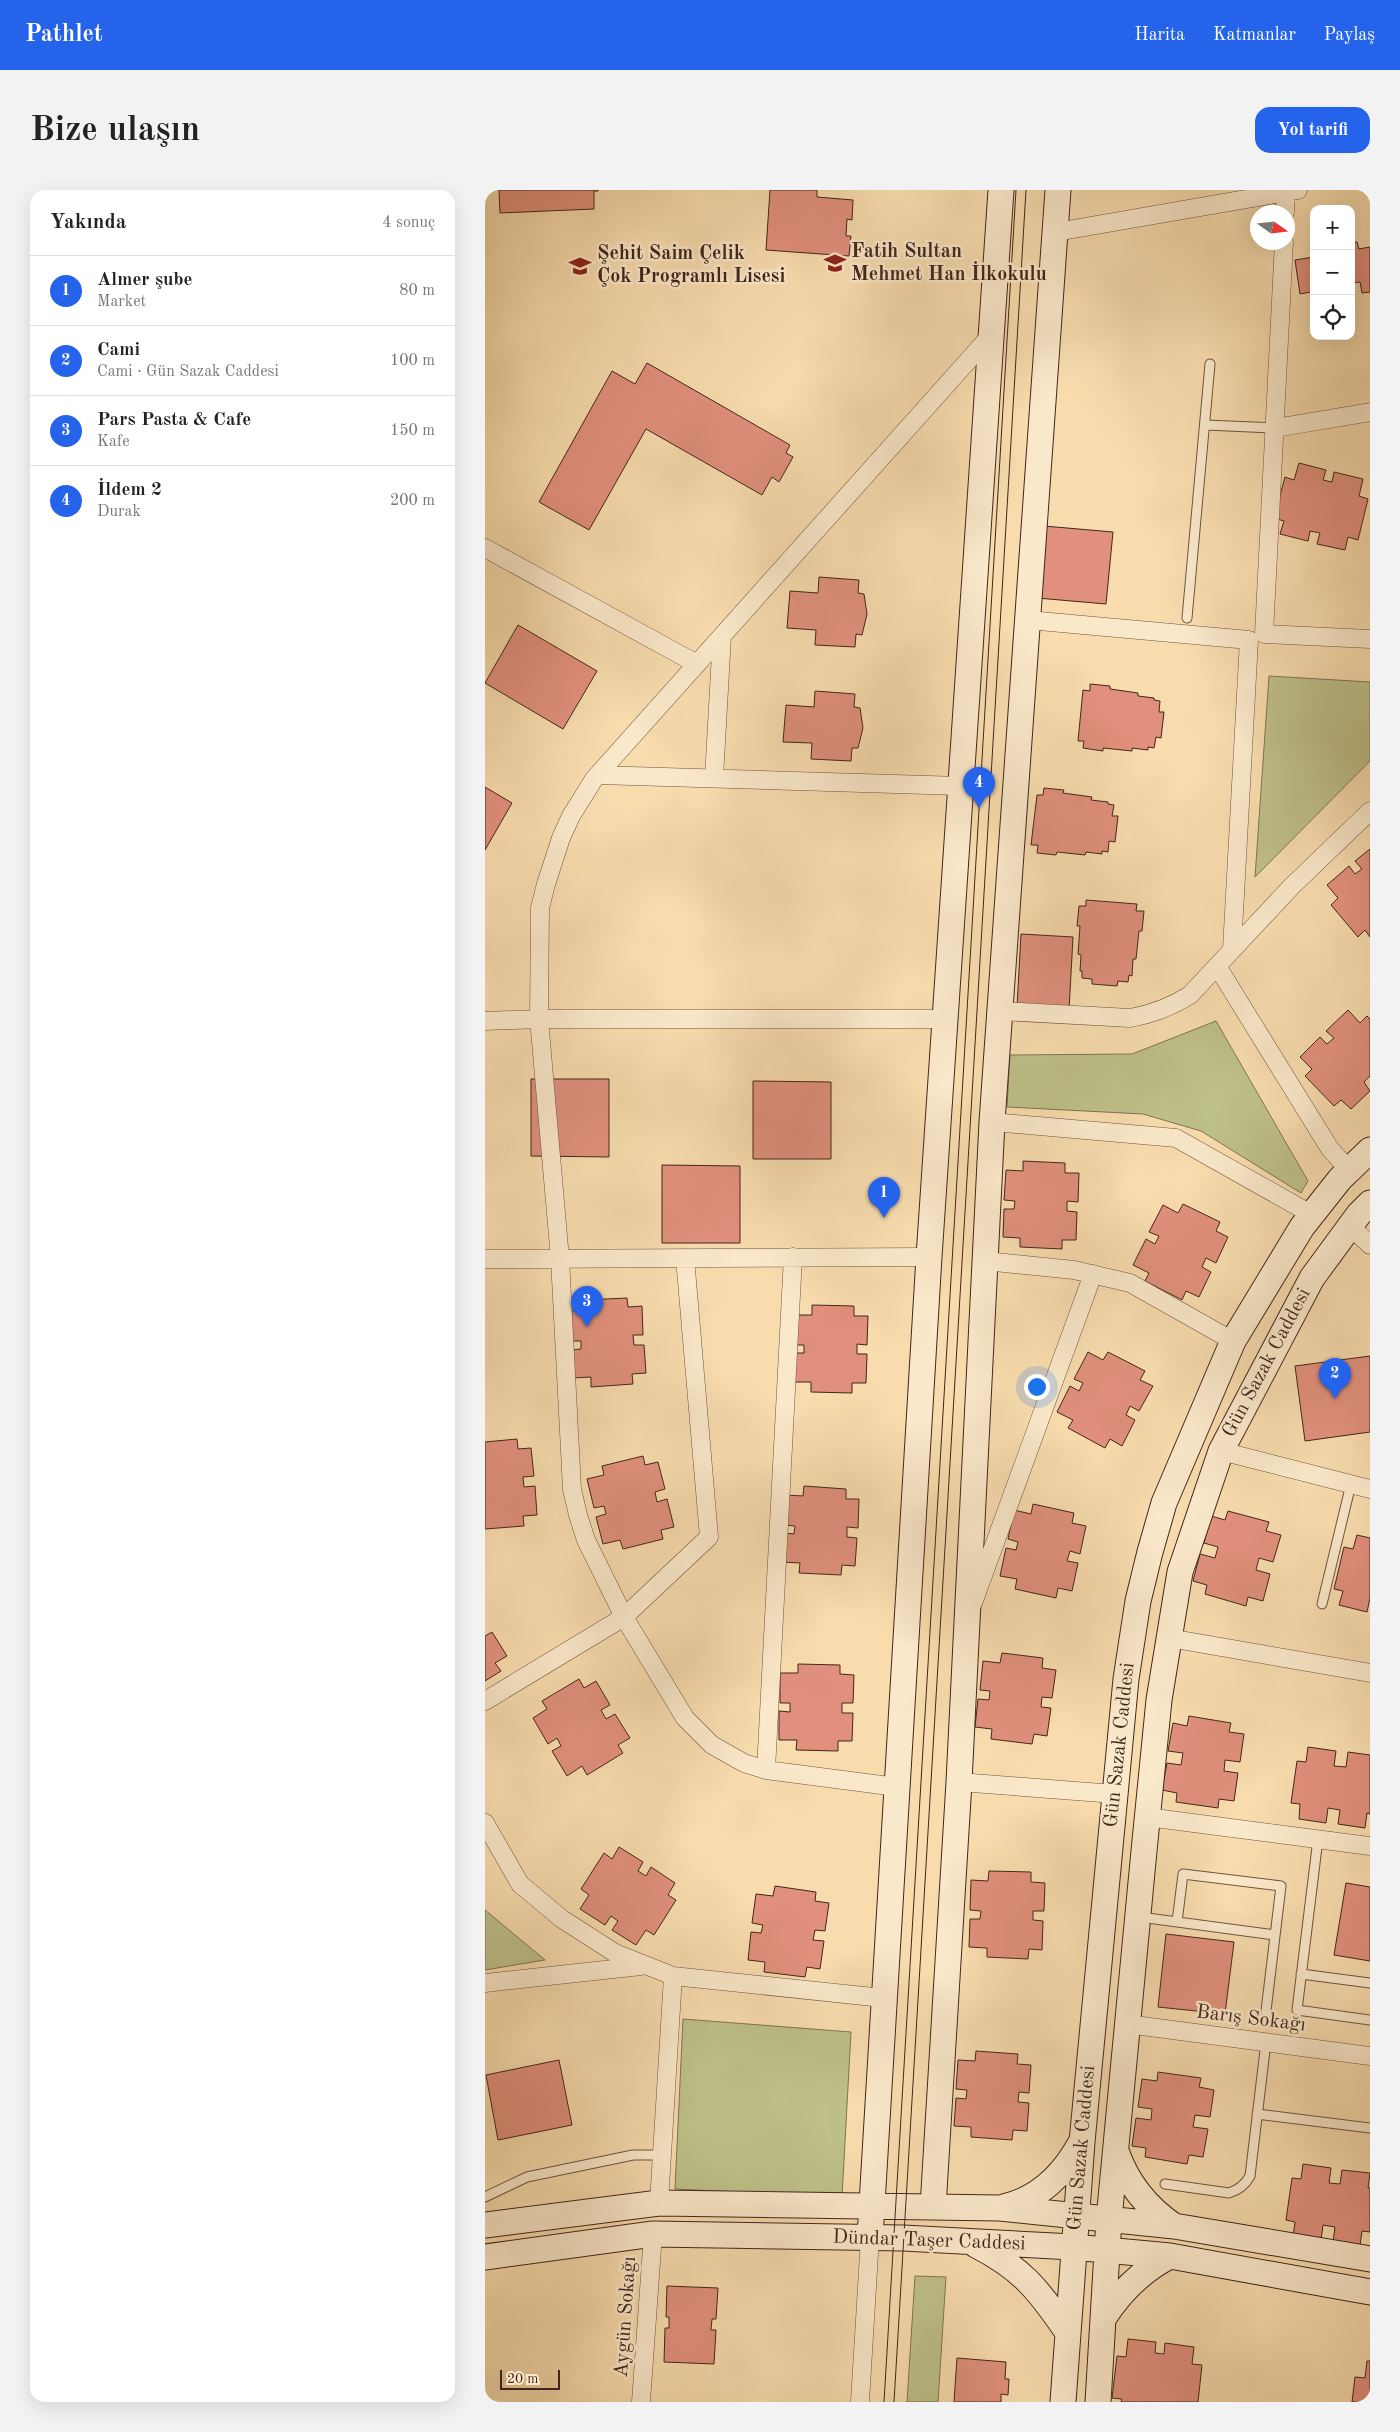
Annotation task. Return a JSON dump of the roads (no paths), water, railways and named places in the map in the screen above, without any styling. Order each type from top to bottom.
[{"type":"street","points":[[860,2402],[929,1257],[1001,190]]},
{"type":"street","points":[[933,2207],[959,1782],[992,1122],[1058,190]]},
{"type":"street","points":[[1055,232],[1292,191],[1287,205]]},
{"type":"street","points":[[1232,950],[1275,428],[1284,250]]},
{"type":"street","points":[[897,1787],[766,1770],[744,1763],[728,1755],[698,1733],[674,1702],[624,1617],[586,1540],[572,1489],[559,1259],[539,1018],[540,908],[545,884],[571,816],[598,775],[991,335]]},
{"type":"street","points":[[1275,428],[1370,412]]},
{"type":"street","points":[[485,548],[697,664]]},
{"type":"street","points":[[1028,620],[1257,637],[1370,639]]},
{"type":"street","points":[[714,778],[722,636]]},
{"type":"street","points":[[598,775],[961,786]]},
{"type":"street","points":[[1000,1011],[1114,1018],[1145,1015],[1169,1007],[1190,995],[1292,886],[1370,811]]},
{"type":"street","points":[[1217,966],[1331,1149],[1349,1170]]},
{"type":"street","points":[[485,1021],[539,1018],[945,1019]]},
{"type":"street","points":[[992,1122],[1176,1138],[1311,1214]]},
{"type":"street","name":"Gün Sazak Caddesi","points":[[1063,2402],[1081,2142],[1115,1794],[1131,1640],[1150,1552],[1164,1503],[1233,1341],[1278,1262],[1311,1214],[1349,1170],[1370,1150]]},
{"type":"street","name":"Gün Sazak Caddesi","points":[[1098,2402],[1109,2219],[1137,1916],[1159,1700],[1180,1572],[1221,1451],[1312,1278],[1350,1226],[1370,1203]]},
{"type":"street","points":[[1350,1226],[1370,1245]]},
{"type":"street","points":[[485,1259],[929,1257]]},
{"type":"street","points":[[485,1701],[624,1617],[709,1537],[685,1258]]},
{"type":"street","points":[[766,1770],[793,1258]]},
{"type":"street","points":[[985,1261],[1074,1270],[1130,1283],[1233,1341]]},
{"type":"street","points":[[967,1619],[1093,1274]]},
{"type":"street","points":[[1221,1451],[1370,1489]]},
{"type":"street","points":[[1169,1638],[1370,1673]]},
{"type":"street","points":[[959,1782],[1115,1794]]},
{"type":"street","points":[[1147,1817],[1370,1846]]},
{"type":"street","points":[[485,1823],[520,1884],[540,1902],[615,1954],[673,1976],[883,1998]]},
{"type":"street","points":[[485,1983],[643,1966]]},
{"type":"street","points":[[659,2202],[673,1976]]},
{"type":"street","name":"Barış Sokağı","points":[[1127,2024],[1370,2056]]},
{"type":"street","points":[[1000,2208],[1026,2200],[1048,2185],[1067,2166],[1081,2142]]},
{"type":"street","points":[[1115,2148],[1121,2164],[1139,2194],[1161,2217],[1174,2226]]},
{"type":"street","name":"Dündar Taşer Caddesi","points":[[485,2225],[659,2202],[871,2204],[1000,2208],[1174,2226],[1370,2259]]},
{"type":"street","name":"Dündar Taşer Caddesi","points":[[485,2257],[653,2234],[870,2237],[1073,2247],[1170,2256],[1370,2292]]},
{"type":"street","name":"Aygün Sokağı","points":[[641,2402],[653,2234]]},
{"type":"street","points":[[970,2242],[1003,2259],[1034,2285],[1067,2330]]},
{"type":"street","points":[[1103,2320],[1121,2293],[1133,2281],[1170,2256]]},
{"type":"lane","points":[[1187,618],[1210,364]]},
{"type":"lane","points":[[1205,425],[1275,428]]},
{"type":"lane","points":[[1322,1604],[1351,1484]]},
{"type":"lane","points":[[1318,1839],[1297,2010],[1370,2020]]},
{"type":"lane","points":[[1177,1922],[1183,1874],[1281,1886],[1265,2019]]},
{"type":"lane","points":[[1137,1916],[1275,1935]]},
{"type":"lane","points":[[1301,1974],[1370,1984]]},
{"type":"lane","points":[[1165,2184],[1229,2193],[1242,2187],[1250,2176],[1266,2042]]},
{"type":"lane","points":[[1257,2114],[1370,2128]]},
{"type":"lane","points":[[485,2197],[527,2177],[633,2155],[662,2154]]},
{"type":"tram line","points":[[884,2402],[1016,190]]},
{"type":"tram line","points":[[894,2402],[1026,190]]},
{"type":"place","name":"Fatih Sultan Mehmet Han İlkokulu","points":[[835,263]]},
{"type":"place","name":"Şehit Saim Çelik Çok Programlı Lisesi","points":[[580,266]]},
{"type":"place","name":"İldem 2","points":[[979,808]]},
{"type":"place","name":"Almer şube","points":[[884,1218]]},
{"type":"place","name":"Pars Pasta & Cafe","points":[[587,1327]]},
{"type":"place","name":"Cami","points":[[1335,1399]]}]
